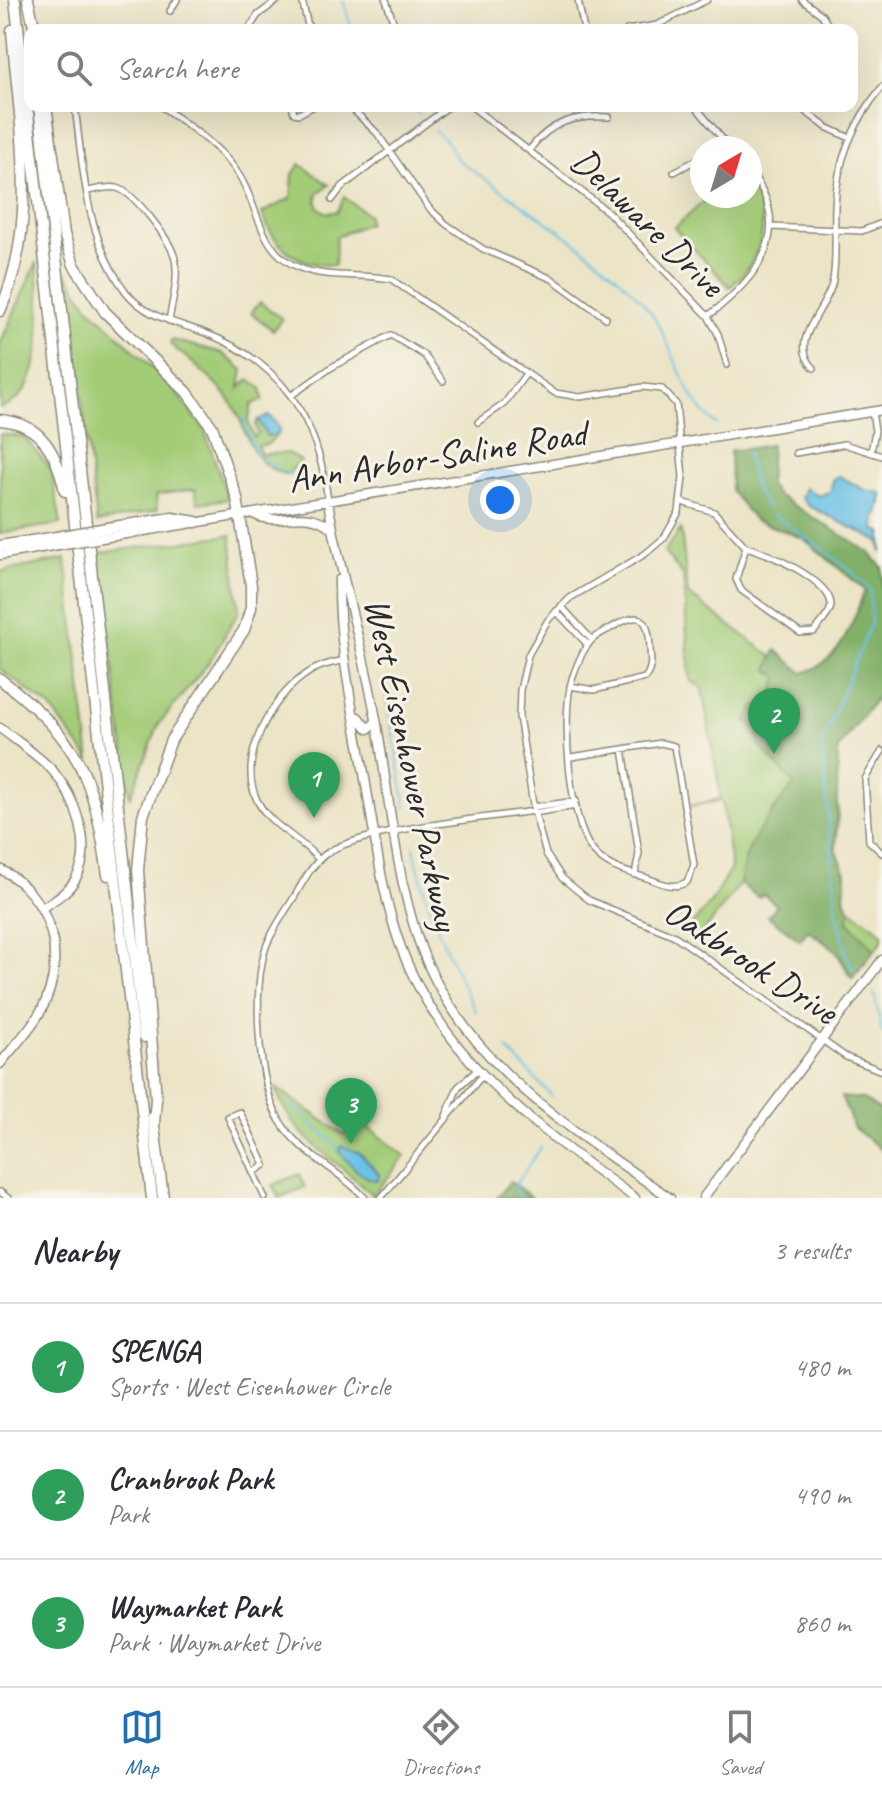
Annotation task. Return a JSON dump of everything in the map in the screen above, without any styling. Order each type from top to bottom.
[{"type":"highway","points":[[0,311],[14,272],[24,212],[12,0]]},
{"type":"highway","points":[[12,0],[24,100]]},
{"type":"highway","points":[[27,0],[32,24]]},
{"type":"highway","points":[[25,112],[152,1198]]},
{"type":"highway","points":[[40,112],[163,1198]]},
{"type":"highway","points":[[47,112],[64,234],[74,265],[105,312],[187,392],[206,416],[220,442],[241,516],[251,585],[248,619],[236,643],[179,726],[162,757],[147,798],[140,834],[138,870],[156,1099],[154,1123]]},
{"type":"highway","points":[[0,420],[33,430],[52,449],[74,519]]},
{"type":"highway","points":[[0,546],[108,533],[172,518],[196,522]]},
{"type":"highway","points":[[0,679],[51,721],[85,773],[98,811],[115,925],[124,959]]},
{"type":"main road","name":"Ann Arbor-Saline Road","points":[[196,522],[882,410]]},
{"type":"main road","name":"West Eisenhower Parkway","points":[[328,501],[339,571],[345,660],[374,837],[396,935],[413,974],[443,1028],[481,1076],[568,1149],[635,1198]]},
{"type":"main road","points":[[253,514],[265,520],[311,516],[333,529]]},
{"type":"main road","points":[[0,555],[58,541]]},
{"type":"main road","name":"West Eisenhower Parkway","points":[[339,571],[354,615],[376,722],[401,877],[419,941],[460,1020],[510,1079],[540,1106],[670,1198]]},
{"type":"main road","points":[[343,642],[357,646],[372,705]]},
{"type":"main road","points":[[348,674],[360,724],[368,729],[376,722]]},
{"type":"main road","points":[[0,728],[52,771],[75,808],[82,860],[73,883],[61,896],[42,908]]},
{"type":"main road","points":[[361,756],[367,750],[376,755],[388,804]]},
{"type":"main road","points":[[0,869],[15,879],[42,908],[54,948],[50,989],[37,1018],[0,1064]]},
{"type":"main road","points":[[383,883],[404,942],[419,941]]},
{"type":"main road","points":[[703,1198],[882,960]]},
{"type":"main road","points":[[413,974],[427,971],[449,1010],[460,1020]]},
{"type":"main road","points":[[481,1076],[532,1117],[541,1115],[540,1106]]},
{"type":"main road","points":[[562,1122],[569,1134],[568,1149]]},
{"type":"main road","points":[[644,1198],[609,1173],[591,1166],[589,1155],[597,1152],[636,1179],[646,1181]]},
{"type":"main road","points":[[655,1188],[656,1198]]},
{"type":"street","points":[[170,11],[177,0]]},
{"type":"street","points":[[252,24],[258,15],[278,0]]},
{"type":"street","points":[[302,0],[308,24]]},
{"type":"street","points":[[386,0],[394,24]]},
{"type":"street","points":[[578,0],[583,24]]},
{"type":"street","points":[[663,24],[707,0]]},
{"type":"street","points":[[802,0],[822,15],[827,24]]},
{"type":"street","points":[[814,368],[804,352],[803,341],[829,295],[837,181],[850,138],[882,87]]},
{"type":"street","points":[[76,112],[95,235],[126,291],[145,311],[238,347],[292,395],[318,442],[328,501]]},
{"type":"street","points":[[169,112],[203,137],[235,169],[266,240],[280,256],[313,272],[365,274],[391,279],[420,296],[545,389],[565,395],[662,389],[676,404],[682,445],[682,502],[671,528],[655,547],[558,609],[590,642]]},
{"type":"street","points":[[355,112],[390,150],[429,208],[446,224],[483,249],[552,279],[606,318]]},
{"type":"street","points":[[332,200],[343,186],[441,112]]},
{"type":"street","name":"Delaware Drive","points":[[479,112],[608,212],[708,316],[718,334],[727,365]]},
{"type":"street","points":[[700,112],[720,136]]},
{"type":"street","points":[[806,112],[826,127],[850,138]]},
{"type":"street","points":[[530,149],[563,120],[581,116],[609,117]]},
{"type":"street","points":[[674,172],[690,163]]},
{"type":"street","points":[[87,191],[117,188],[127,194],[167,243],[175,257],[176,272],[169,321]]},
{"type":"street","points":[[708,316],[749,281],[761,264],[771,227],[762,189]]},
{"type":"street","points":[[771,227],[862,231],[882,223]]},
{"type":"street","points":[[292,395],[332,367],[391,335],[424,355],[443,381]]},
{"type":"street","points":[[478,422],[504,404],[525,375]]},
{"type":"street","points":[[871,452],[875,431],[872,412]]},
{"type":"street","points":[[796,453],[844,444],[882,456]]},
{"type":"street","points":[[682,502],[714,512],[746,547],[782,561],[823,590],[830,599],[830,611],[814,632],[800,633],[741,590],[736,579],[746,547]]},
{"type":"street","name":"Oakbrook Drive","points":[[558,609],[537,637],[524,667],[519,704],[534,810],[546,854],[576,891],[609,911],[675,936],[852,1060],[882,1071]]},
{"type":"street","points":[[570,686],[599,689],[638,682],[648,674],[650,631],[642,619],[627,618],[590,642],[570,686],[567,703],[571,757],[576,803],[585,839],[595,854],[608,864],[678,886],[690,879],[694,865],[676,749],[661,743],[571,757]]},
{"type":"street","points":[[319,860],[260,805],[252,787],[250,762],[261,730],[295,683],[317,668],[345,660]]},
{"type":"street","points":[[622,749],[639,853],[635,875]]},
{"type":"street","points":[[882,751],[867,773],[865,785],[869,841],[882,853]]},
{"type":"street","points":[[365,1198],[287,1132],[273,1108],[263,1070],[261,996],[264,956],[272,935],[319,860],[339,847],[374,837],[576,803]]},
{"type":"street","points":[[381,1198],[445,1117],[455,1093],[481,1076]]},
{"type":"street","points":[[253,1173],[266,1167],[242,1113],[228,1117],[253,1173],[265,1198]]},
{"type":"street","points":[[0,1192],[8,1198]]},
{"type":"green space","points":[[300,164],[329,185],[318,193],[317,203],[321,210],[338,211],[344,197],[368,215],[368,223],[336,237],[335,265],[310,262],[289,252],[273,236],[262,213],[291,198],[293,174]]},
{"type":"green space","points":[[696,208],[760,208],[761,211],[761,239],[757,252],[742,276],[730,287],[674,228]]},
{"type":"green space","points":[[37,262],[40,322],[34,367],[27,385],[16,400],[0,408],[0,344]]},
{"type":"green space","points":[[66,272],[89,307],[168,383],[204,429],[228,499],[198,503],[195,489],[156,495],[157,510],[97,523]]},
{"type":"green space","points":[[260,302],[282,319],[273,330],[251,313]]},
{"type":"green space","points":[[172,340],[222,353],[243,370],[240,388],[249,379],[261,388],[263,400],[252,404],[248,422],[254,437],[258,434],[255,425],[258,420],[267,436],[278,434],[268,444],[257,446],[261,454],[288,453],[301,461],[287,475],[262,462],[226,395],[170,344]]},
{"type":"green space","points":[[0,434],[24,437],[51,469],[61,524],[0,533]]},
{"type":"green space","points":[[771,445],[769,484],[777,495],[869,552],[882,567],[882,702],[876,698],[838,749],[836,850],[846,873],[844,897],[850,909],[848,921],[875,950],[852,978],[836,951],[808,930],[800,940],[768,916],[777,905],[763,894],[758,897],[740,884],[752,843],[794,784],[759,745],[757,729],[746,720],[755,707],[770,704],[778,677],[768,669],[776,650],[803,673],[827,660],[843,640],[865,590],[803,538],[754,520],[731,491],[730,451]]},
{"type":"green space","points":[[681,529],[688,594],[819,692],[882,690],[831,759],[838,809],[836,850],[846,873],[844,897],[850,909],[882,932],[882,941],[852,978],[836,951],[808,930],[800,940],[768,916],[777,905],[763,894],[758,897],[740,884],[697,941],[685,932],[712,901],[731,868],[722,801],[690,806],[721,798],[702,688],[690,680],[683,575],[664,552]]},
{"type":"green space","points":[[231,535],[239,611],[210,661],[159,724],[130,798],[98,553]]},
{"type":"green space","points":[[66,559],[90,761],[50,707],[0,669],[0,572]]},
{"type":"green space","points":[[275,1087],[344,1135],[358,1119],[405,1156],[373,1196],[304,1135],[283,1106]]},
{"type":"green space","points":[[841,1097],[863,1099],[882,1112],[882,1150],[854,1128]]},
{"type":"green space","points":[[299,1174],[305,1187],[279,1198],[273,1185]]},
{"type":"green space","points":[[510,1181],[532,1198],[497,1198]]},
{"type":"water","points":[[269,416],[279,427],[278,434],[267,436],[258,420]]},
{"type":"water","points":[[839,476],[865,490],[882,493],[875,530],[882,532],[882,553],[880,542],[807,505],[801,497],[805,488],[819,496],[831,491],[832,480]]},
{"type":"water","points":[[342,1146],[360,1153],[379,1174],[378,1180],[367,1177],[352,1165],[339,1151]]},
{"type":"waterway","points":[[343,0],[350,24]]},
{"type":"waterway","points":[[415,112],[419,115]]},
{"type":"waterway","points":[[434,130],[449,144],[457,159],[582,247],[628,286],[646,306],[664,335],[696,402],[718,425]]},
{"type":"waterway","points":[[243,418],[258,455],[300,484]]},
{"type":"waterway","points":[[747,452],[755,489],[768,509]]},
{"type":"waterway","points":[[774,515],[847,567],[870,590],[871,623],[822,744],[837,916],[848,959],[855,971]]},
{"type":"waterway","points":[[375,624],[380,656]]},
{"type":"waterway","points":[[385,688],[406,808]]},
{"type":"waterway","points":[[414,847],[439,932],[476,1012]]},
{"type":"waterway","points":[[874,993],[882,1033]]},
{"type":"waterway","points":[[507,1049],[552,1096]]},
{"type":"waterway","points":[[289,1103],[339,1148]]},
{"type":"waterway","points":[[520,1198],[515,1186],[541,1147]]},
{"type":"place","name":"Cranbrook Park","points":[[774,754]]},
{"type":"place","name":"SPENGA","points":[[314,818]]},
{"type":"place","name":"Waymarket Park","points":[[351,1144]]}]
